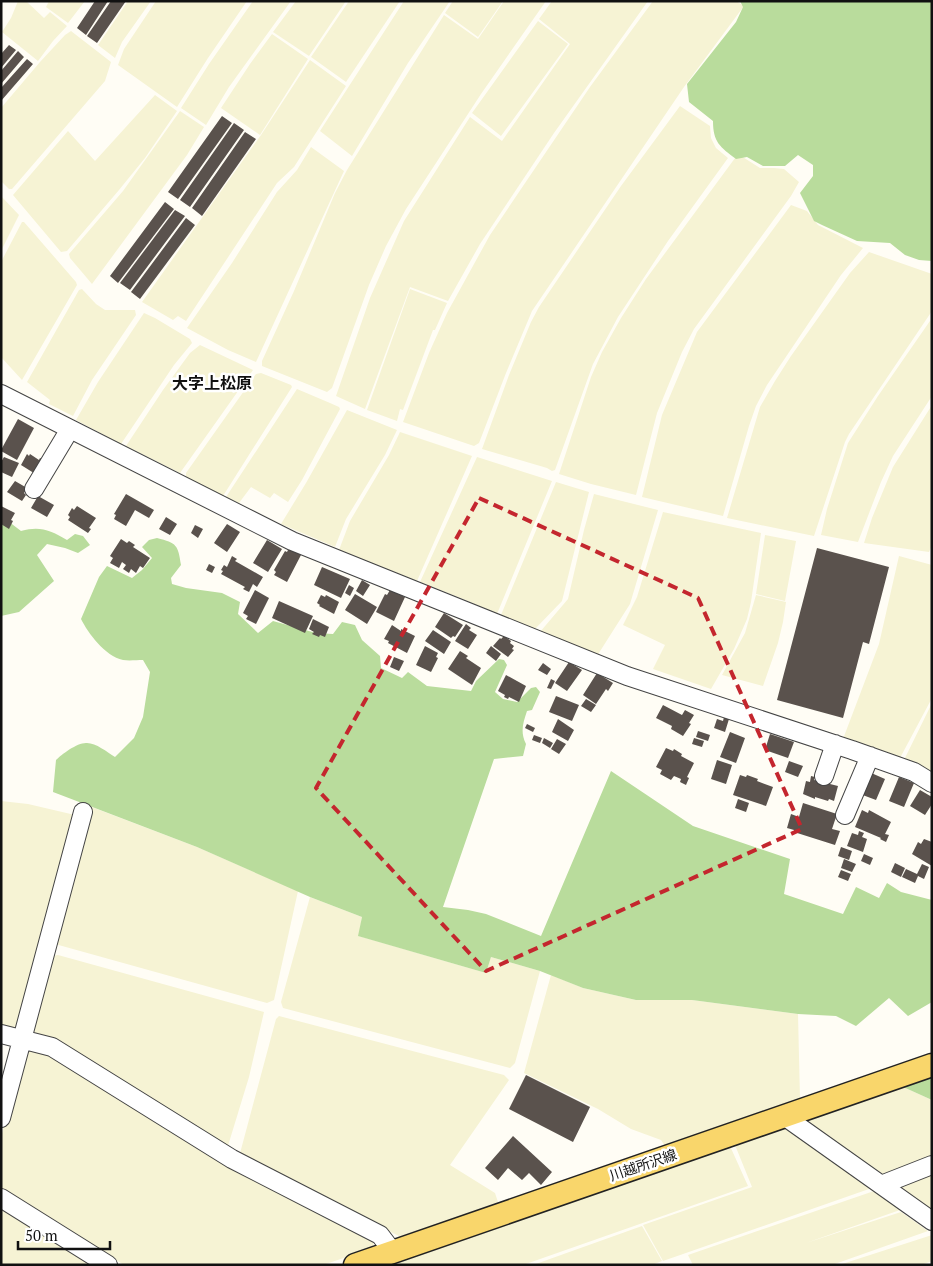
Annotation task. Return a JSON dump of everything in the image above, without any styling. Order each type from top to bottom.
[{"type":"main road","name":"川越所沢線","points":[[355,1265],[932,1065]]},
{"type":"street","points":[[1,394],[292,540],[627,676],[870,756],[914,772],[932,783]]},
{"type":"street","points":[[34,489],[70,429]]},
{"type":"street","points":[[824,776],[835,744]]},
{"type":"street","points":[[845,815],[870,756]]},
{"type":"street","points":[[1,1118],[83,812]]},
{"type":"street","points":[[1,1034],[52,1047],[232,1159],[380,1235],[393,1252]]},
{"type":"street","points":[[784,1116],[932,1221]]},
{"type":"street","points":[[881,1184],[932,1165]]},
{"type":"street","points":[[1,1198],[108,1265]]},
{"type":"highlighted area","points":[[479,498],[698,598],[802,829],[486,971],[316,788]]},
{"type":"shaded area","points":[[18,1],[26,1],[44,18],[50,12],[67,26],[38,61],[2,32],[11,18]]},
{"type":"shaded area","points":[[49,1],[85,1],[68,23],[46,7]]},
{"type":"shaded area","points":[[128,1],[151,1],[122,42],[115,58],[98,45]]},
{"type":"shaded area","points":[[156,1],[247,1],[177,107],[118,65],[124,49]]},
{"type":"shaded area","points":[[253,1],[291,1],[229,87],[206,125],[181,108]]},
{"type":"shaded area","points":[[296,1],[346,1],[309,56],[273,32]]},
{"type":"shaded area","points":[[349,1],[400,1],[346,82],[311,57]]},
{"type":"shaded area","points":[[404,1],[450,1],[408,63],[352,156],[320,131]]},
{"type":"shaded area","points":[[453,1],[503,1],[478,37],[445,13]]},
{"type":"shaded area","points":[[504,1],[546,1],[481,94],[406,209],[386,246],[369,285],[332,388],[327,392],[262,366],[262,361],[335,193],[347,170],[444,15],[478,39]]},
{"type":"shaded area","points":[[552,1],[648,1],[554,133],[480,244],[448,301],[410,287],[365,409],[336,396],[370,298],[404,221],[470,117],[502,141],[570,44],[539,19]]},
{"type":"shaded area","points":[[653,1],[736,1],[744,6],[684,87],[532,311],[479,443],[474,446],[403,422],[429,353],[447,313],[490,235],[590,87]]},
{"type":"shaded area","points":[[538,21],[568,44],[501,136],[472,113]]},
{"type":"shaded area","points":[[71,31],[111,62],[105,81],[12,189],[9,189],[1,181],[1,108],[40,62]]},
{"type":"shaded area","points":[[272,34],[308,59],[260,135],[221,108]]},
{"type":"shaded area","points":[[310,60],[346,86],[294,167],[277,183],[186,321],[178,316],[173,320],[142,302],[261,135]]},
{"type":"shaded area","points":[[155,95],[177,111],[145,158],[119,190],[67,251],[61,252],[13,195],[68,131],[95,161]]},
{"type":"shaded area","points":[[680,106],[710,126],[711,138],[716,148],[728,158],[668,241],[618,317],[593,364],[555,470],[552,471],[482,449],[509,375],[539,307],[621,186]]},
{"type":"shaded area","points":[[180,111],[204,127],[187,155],[92,284],[70,258],[69,254],[123,191]]},
{"type":"shaded area","points":[[311,147],[344,171],[256,362],[228,350],[187,328],[232,263],[277,192],[297,170]]},
{"type":"shaded area","points":[[738,154],[760,168],[784,169],[799,182],[791,196],[694,329],[682,352],[657,413],[636,495],[559,474],[591,377],[602,352],[621,318],[646,279]]},
{"type":"shaded area","points":[[1,196],[19,215],[1,251]]},
{"type":"shaded area","points":[[791,205],[807,211],[818,225],[863,248],[841,275],[767,385],[756,406],[723,516],[642,497],[662,415],[697,332]]},
{"type":"shaded area","points":[[22,222],[24,222],[77,285],[22,380],[1,357],[1,262]]},
{"type":"shaded area","points":[[869,252],[932,274],[932,311],[849,434],[814,536],[727,518],[760,407],[791,356],[850,273]]},
{"type":"shaded area","points":[[82,289],[96,304],[105,310],[135,310],[136,315],[92,380],[73,416],[49,404],[50,400],[27,382],[79,290]]},
{"type":"shaded area","points":[[410,289],[447,303],[435,330],[433,330],[403,410],[400,409],[397,421],[367,410]]},
{"type":"shaded area","points":[[144,313],[190,339],[192,343],[174,365],[121,444],[76,420],[98,382]]},
{"type":"shaded area","points":[[932,318],[932,396],[893,456],[858,542],[821,535],[827,509],[848,443]]},
{"type":"shaded area","points":[[200,345],[253,370],[180,473],[126,446],[190,353]]},
{"type":"shaded area","points":[[261,373],[292,387],[223,496],[186,478],[186,473],[256,374]]},
{"type":"shaded area","points":[[297,389],[340,409],[288,502],[274,493],[270,498],[251,487],[239,503],[226,497]]},
{"type":"shaded area","points":[[932,405],[932,545],[929,552],[864,543],[893,467]]},
{"type":"shaded area","points":[[347,410],[397,430],[385,455],[346,519],[335,547],[281,524]]},
{"type":"shaded area","points":[[400,432],[472,456],[417,581],[339,550],[350,521],[389,455]]},
{"type":"shaded area","points":[[477,457],[552,481],[497,614],[420,582]]},
{"type":"shaded area","points":[[556,482],[589,492],[562,601],[535,629],[501,615]]},
{"type":"shaded area","points":[[594,494],[658,510],[630,604],[597,656],[540,632],[568,599]]},
{"type":"shaded area","points":[[663,512],[761,533],[747,619],[734,649],[711,689],[653,669],[665,645],[623,625],[637,597]]},
{"type":"shaded area","points":[[765,535],[796,541],[785,601],[756,594]]},
{"type":"shaded area","points":[[899,556],[932,565],[932,698],[900,758],[843,739],[879,644]]},
{"type":"shaded area","points":[[756,595],[786,602],[778,643],[763,686],[722,675],[745,633]]},
{"type":"shaded area","points":[[932,703],[932,774],[904,760]]},
{"type":"shaded area","points":[[1,801],[28,804],[75,815],[16,1032],[1,1028]]},
{"type":"shaded area","points":[[89,806],[197,847],[298,891],[274,1000],[267,1003],[55,944]]},
{"type":"shaded area","points":[[310,897],[362,917],[359,936],[486,973],[491,957],[540,971],[515,1063],[510,1068],[283,1008],[281,1002]]},
{"type":"shaded area","points":[[58,955],[264,1012],[249,1077],[227,1149],[30,1036],[50,956]]},
{"type":"shaded area","points":[[551,975],[583,988],[636,1000],[692,1000],[798,1014],[800,1099],[665,1146],[661,1140],[631,1129],[598,1109],[524,1073]]},
{"type":"shaded area","points":[[279,1016],[504,1075],[509,1080],[450,1165],[495,1193],[498,1202],[403,1238],[239,1157],[276,1019]]},
{"type":"shaded area","points":[[26,1047],[50,1052],[374,1239],[373,1248],[323,1265],[124,1265],[1,1188],[1,1137]]},
{"type":"shaded area","points":[[901,1086],[932,1100],[932,1157],[885,1175],[809,1127],[807,1120]]},
{"type":"shaded area","points":[[779,1128],[788,1128],[868,1184],[869,1189],[663,1261],[643,1225],[752,1187],[735,1145]]},
{"type":"shaded area","points":[[730,1146],[748,1186],[523,1265],[399,1265],[398,1261]]},
{"type":"shaded area","points":[[932,1173],[932,1213],[895,1187]]},
{"type":"shaded area","points":[[874,1191],[900,1210],[806,1243],[901,1212],[928,1231],[832,1265],[693,1265],[688,1255]]},
{"type":"shaded area","points":[[1,1207],[99,1265],[1,1265]]},
{"type":"shaded area","points":[[642,1226],[662,1261],[652,1265],[533,1265]]},
{"type":"shaded area","points":[[932,1235],[932,1261],[921,1265],[839,1265]]},
{"type":"green space","points":[[740,1],[932,1],[932,261],[919,260],[905,255],[890,243],[857,241],[814,221],[800,193],[813,176],[813,165],[798,155],[785,166],[763,166],[747,157],[736,159],[718,143],[714,134],[713,121],[689,102],[687,84],[736,22],[743,7]]},
{"type":"green space","points":[[1,518],[4,518],[21,531],[45,530],[67,540],[75,534],[83,536],[90,545],[78,553],[47,544],[37,555],[54,581],[19,612],[1,616]]},
{"type":"green space","points":[[157,538],[173,543],[179,553],[181,565],[171,578],[172,584],[222,593],[240,602],[238,614],[258,633],[273,621],[316,633],[333,634],[342,622],[355,625],[362,640],[380,656],[381,668],[402,678],[408,672],[427,686],[471,691],[476,681],[499,659],[504,660],[507,665],[495,692],[503,699],[517,702],[531,688],[536,687],[540,692],[532,710],[527,711],[524,720],[523,731],[526,744],[523,756],[494,759],[443,907],[486,914],[541,936],[611,771],[693,826],[790,859],[784,894],[843,914],[856,887],[879,898],[887,883],[901,892],[932,900],[932,1002],[908,1016],[889,998],[856,1026],[836,1016],[798,1014],[692,1000],[636,1000],[583,988],[540,971],[491,957],[486,973],[358,936],[362,917],[310,897],[197,847],[53,792],[56,760],[75,746],[83,743],[98,746],[115,757],[134,738],[143,717],[150,672],[143,660],[116,658],[93,637],[81,619],[99,577],[107,566],[132,578],[152,558],[142,547],[149,540]]},
{"type":"green space","points":[[932,1075],[932,1100],[901,1086]]},
{"type":"building","points":[[95,1],[108,1],[86,35],[77,28]]},
{"type":"building","points":[[111,1],[126,1],[97,43],[87,36]]},
{"type":"building","points":[[9,45],[16,50],[1,68],[1,54]]},
{"type":"building","points":[[18,51],[24,57],[1,84],[1,71]]},
{"type":"building","points":[[27,59],[33,64],[1,101],[1,88]]},
{"type":"building","points":[[222,116],[232,123],[178,199],[168,192]]},
{"type":"building","points":[[234,123],[244,130],[190,207],[180,200]]},
{"type":"building","points":[[245,132],[256,139],[202,216],[192,208]]},
{"type":"building","points":[[165,202],[174,209],[118,283],[110,276]]},
{"type":"building","points":[[175,210],[185,216],[130,290],[120,283]]},
{"type":"building","points":[[186,218],[195,225],[140,299],[131,292]]},
{"type":"building","points":[[18,419],[34,428],[17,460],[1,450]]},
{"type":"building","points":[[27,454],[46,461],[37,475],[21,465]]},
{"type":"building","points":[[4,457],[19,463],[12,477],[1,472],[1,462]]},
{"type":"building","points":[[15,481],[27,488],[24,493],[26,495],[22,501],[7,492]]},
{"type":"building","points":[[126,494],[154,510],[149,518],[135,510],[126,526],[114,519],[116,515],[114,514]]},
{"type":"building","points":[[38,496],[54,505],[47,517],[31,508]]},
{"type":"building","points":[[1,506],[15,513],[9,529],[1,524]]},
{"type":"building","points":[[77,506],[96,518],[88,533],[68,520],[70,517],[68,515],[72,508],[74,510]]},
{"type":"building","points":[[166,517],[177,524],[170,535],[159,529]]},
{"type":"building","points":[[227,524],[240,532],[227,552],[214,543]]},
{"type":"building","points":[[195,525],[203,529],[198,538],[191,533]]},
{"type":"building","points":[[121,539],[127,543],[129,541],[135,545],[133,547],[150,558],[143,568],[140,566],[136,573],[131,569],[129,573],[123,569],[126,565],[122,562],[119,568],[110,563],[113,558],[110,556]]},
{"type":"building","points":[[267,540],[282,549],[268,572],[253,563]]},
{"type":"building","points":[[289,548],[301,555],[287,582],[274,575],[276,572],[274,570],[285,551],[287,552]]},
{"type":"building","points":[[817,548],[889,567],[869,644],[863,642],[843,718],[777,700]]},
{"type":"building","points":[[232,556],[237,559],[235,561],[263,577],[257,587],[253,584],[249,592],[243,589],[245,587],[221,574],[224,565],[227,567]]},
{"type":"building","points":[[209,564],[215,567],[212,573],[206,570]]},
{"type":"building","points":[[322,567],[350,579],[341,598],[314,585]]},
{"type":"building","points":[[362,580],[370,585],[363,596],[356,591]]},
{"type":"building","points":[[349,585],[354,588],[350,596],[345,593]]},
{"type":"building","points":[[255,590],[269,598],[256,624],[246,619],[248,616],[243,613]]},
{"type":"building","points":[[390,590],[405,597],[394,621],[376,612],[385,594],[387,595]]},
{"type":"building","points":[[355,594],[377,607],[367,624],[345,610]]},
{"type":"building","points":[[321,595],[325,597],[326,595],[339,602],[334,614],[319,606],[317,603]]},
{"type":"building","points":[[279,601],[313,616],[305,633],[272,618]]},
{"type":"building","points":[[444,613],[463,625],[455,637],[451,638],[435,627]]},
{"type":"building","points":[[313,619],[329,627],[325,637],[312,634],[314,632],[309,629]]},
{"type":"building","points":[[466,624],[471,628],[469,630],[477,635],[468,649],[455,641]]},
{"type":"building","points":[[392,625],[401,631],[401,629],[415,636],[407,653],[384,639]]},
{"type":"building","points":[[433,630],[451,642],[444,654],[425,641]]},
{"type":"building","points":[[504,636],[514,646],[512,649],[514,650],[508,657],[493,646]]},
{"type":"building","points":[[425,646],[438,653],[436,657],[438,658],[431,672],[416,665]]},
{"type":"building","points":[[491,646],[501,654],[496,661],[486,653]]},
{"type":"building","points":[[460,651],[468,656],[466,658],[481,668],[472,685],[448,669]]},
{"type":"building","points":[[394,657],[404,661],[399,671],[390,667]]},
{"type":"building","points":[[569,662],[582,670],[567,691],[555,683]]},
{"type":"building","points":[[543,663],[551,669],[547,675],[538,670]]},
{"type":"building","points":[[597,673],[613,683],[608,691],[606,689],[596,704],[583,695]]},
{"type":"building","points":[[506,675],[526,686],[519,702],[509,697],[508,699],[504,697],[505,695],[498,691]]},
{"type":"building","points":[[551,679],[555,681],[551,689],[547,688]]},
{"type":"building","points":[[556,696],[579,705],[572,721],[549,712]]},
{"type":"building","points":[[586,699],[596,705],[591,712],[581,706]]},
{"type":"building","points":[[663,705],[682,715],[685,710],[694,715],[689,723],[691,724],[683,736],[671,729],[672,726],[656,718]]},
{"type":"building","points":[[724,717],[729,719],[725,732],[714,728],[717,719],[723,721]]},
{"type":"building","points":[[558,719],[574,730],[568,741],[552,732]]},
{"type":"building","points":[[527,724],[535,728],[533,732],[525,728]]},
{"type":"building","points":[[698,731],[710,735],[708,741],[696,737]]},
{"type":"building","points":[[730,732],[745,738],[736,763],[720,757]]},
{"type":"building","points":[[770,734],[794,742],[788,758],[765,750]]},
{"type":"building","points":[[534,735],[542,738],[540,743],[532,740]]},
{"type":"building","points":[[544,738],[553,743],[550,748],[542,743]]},
{"type":"building","points":[[694,738],[704,741],[702,747],[692,744]]},
{"type":"building","points":[[557,739],[566,744],[559,754],[551,749]]},
{"type":"building","points":[[666,748],[673,751],[674,749],[682,754],[681,756],[694,763],[687,777],[689,778],[686,785],[680,782],[681,779],[674,776],[671,780],[660,774],[662,770],[656,767]]},
{"type":"building","points":[[717,760],[732,765],[726,784],[711,779]]},
{"type":"building","points":[[789,761],[803,766],[798,777],[785,772]]},
{"type":"building","points":[[869,772],[885,779],[876,800],[860,794]]},
{"type":"building","points":[[740,775],[746,777],[747,775],[758,779],[757,781],[773,787],[766,806],[733,795]]},
{"type":"building","points":[[811,776],[815,777],[814,780],[838,786],[834,801],[815,797],[815,799],[803,794],[806,781],[810,782]]},
{"type":"building","points":[[899,777],[914,783],[904,807],[889,801]]},
{"type":"building","points":[[920,790],[932,797],[932,804],[925,815],[910,806]]},
{"type":"building","points":[[738,799],[749,803],[746,812],[735,808]]},
{"type":"building","points":[[803,803],[837,814],[832,829],[840,831],[835,845],[787,828],[791,814],[799,817]]},
{"type":"building","points":[[862,810],[868,813],[869,810],[891,822],[885,834],[889,835],[886,842],[855,827]]},
{"type":"building","points":[[859,831],[864,833],[862,837],[867,839],[863,852],[847,846],[852,833],[858,835]]},
{"type":"building","points":[[924,839],[932,842],[932,866],[912,854],[918,842],[921,844]]},
{"type":"building","points":[[841,847],[852,851],[849,860],[838,856]]},
{"type":"building","points":[[864,854],[873,858],[870,865],[861,861]]},
{"type":"building","points":[[844,859],[856,864],[852,872],[841,868]]},
{"type":"building","points":[[895,863],[905,868],[901,877],[891,872]]},
{"type":"building","points":[[922,864],[929,867],[924,879],[918,876],[915,883],[902,877],[906,869],[917,874]]},
{"type":"building","points":[[841,870],[851,874],[848,881],[838,877]]},
{"type":"building","points":[[526,1075],[590,1107],[573,1142],[509,1109]]},
{"type":"building","points":[[513,1136],[552,1172],[541,1185],[529,1173],[522,1180],[508,1168],[498,1180],[485,1168]]},
{"type":"district","name":"大字上松原","points":[[212,383]]}]
